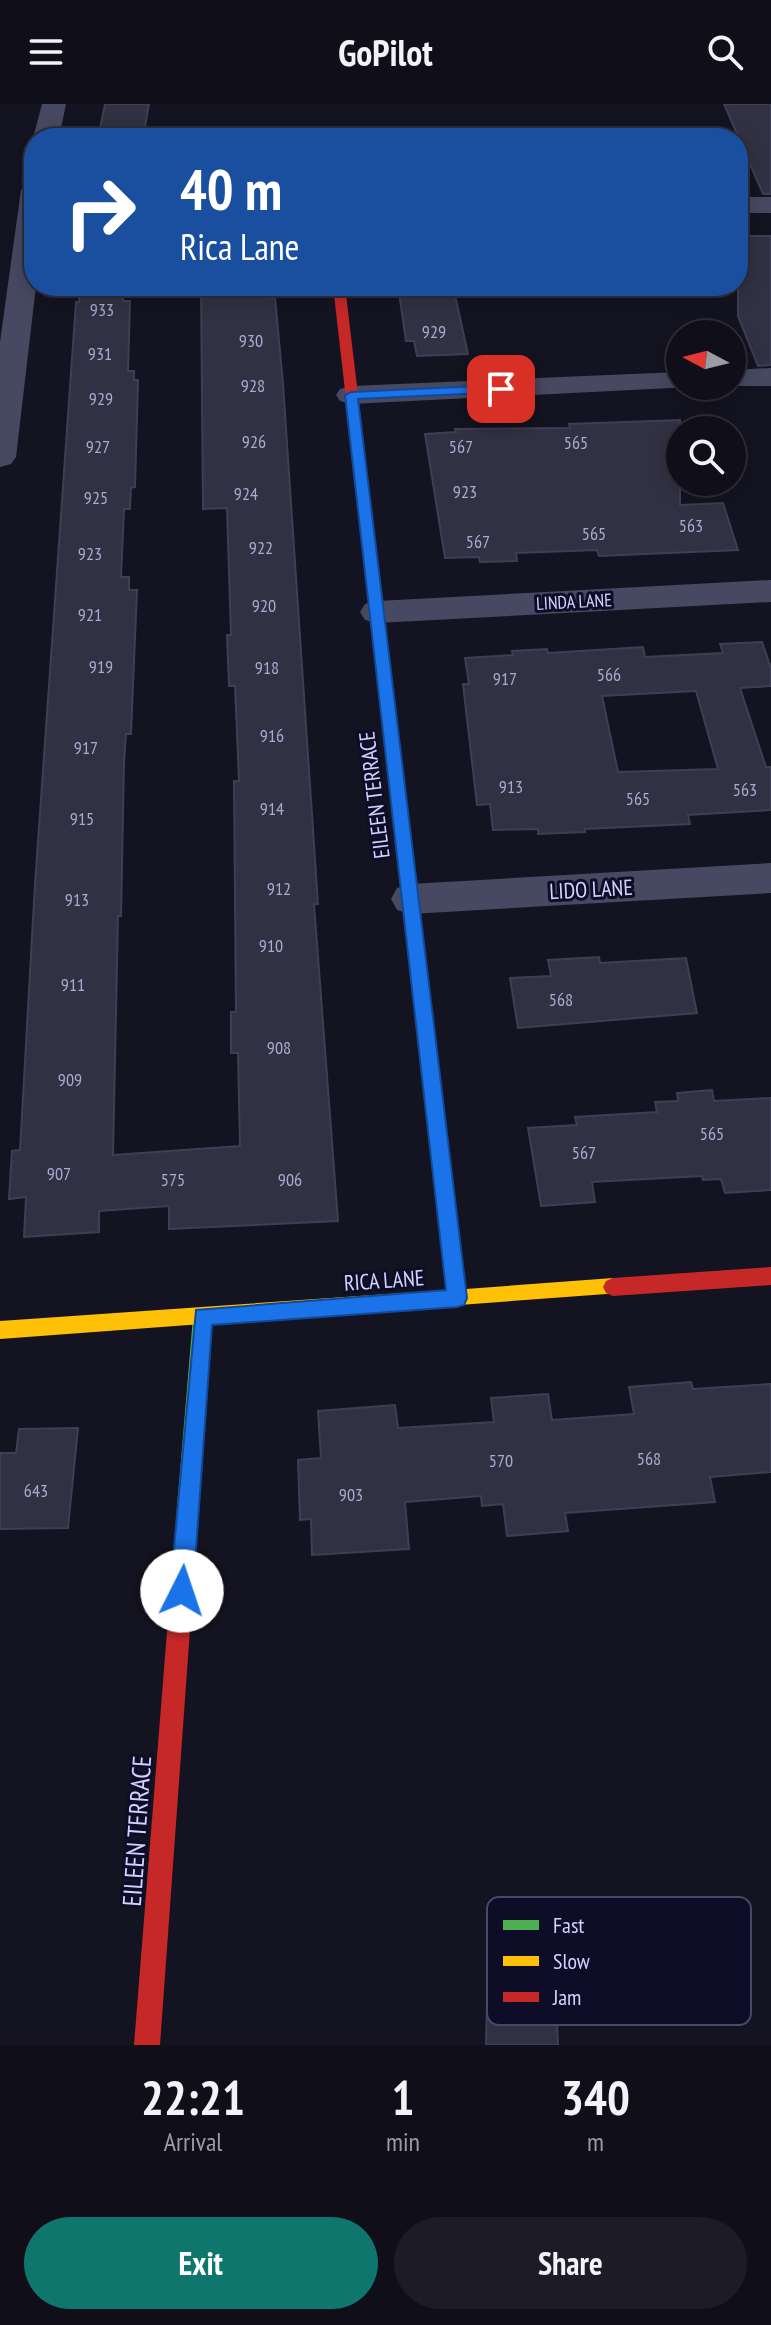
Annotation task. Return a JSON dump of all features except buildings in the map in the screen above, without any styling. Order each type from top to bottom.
[{"type":"street","points":[[48,128],[54,104]]},
{"type":"street","points":[[748,205],[771,205]]},
{"type":"street","points":[[0,457],[2,412],[24,262]]},
{"type":"street","name":"EILEEN TERRACE","points":[[340,296],[457,1298]]},
{"type":"street","points":[[746,378],[771,377]]},
{"type":"street","points":[[351,395],[666,382]]},
{"type":"street","name":"LINDA LANE","points":[[377,612],[771,591]]},
{"type":"street","name":"LIDO LANE","points":[[411,899],[771,878]]},
{"type":"street","name":"RICA LANE","points":[[0,1330],[771,1276]]},
{"type":"street","name":"EILEEN TERRACE","points":[[147,2045],[203,1317]]},
{"type":"traffic: fast","points":[[388,704],[442,1170]]},
{"type":"traffic: fast","points":[[187,1519],[203,1317]]},
{"type":"traffic: slow","points":[[442,1170],[457,1298]]},
{"type":"traffic: slow","points":[[0,1330],[613,1287]]},
{"type":"traffic: jam","points":[[340,296],[388,704]]},
{"type":"traffic: jam","points":[[613,1287],[771,1276]]},
{"type":"traffic: jam","points":[[147,2045],[187,1519]]},
{"type":"route","points":[[182,1591],[203,1317],[457,1298],[351,395],[501,389]]}]
